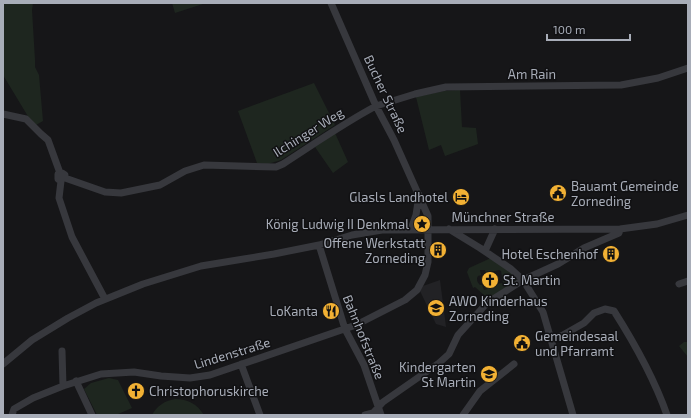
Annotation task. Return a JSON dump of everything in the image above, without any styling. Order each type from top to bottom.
[{"type":"street","name":"Bucher Straße","points":[[332,3],[376,106],[394,140],[419,195],[428,216],[429,229]]},
{"type":"street","name":"Am Rain","points":[[376,106],[415,94],[446,87],[621,85],[658,78],[688,68]]},
{"type":"street","name":"Ilchinger Weg","points":[[62,177],[105,192],[121,193],[160,185],[185,171],[204,165],[276,167],[283,164],[339,127],[376,106]]},
{"type":"street","points":[[3,114],[26,119],[48,140],[62,177],[59,198],[72,237],[105,299]]},
{"type":"street","points":[[411,229],[416,215],[419,195]]},
{"type":"street","name":"Münchner Straße","points":[[3,364],[32,340],[68,318],[105,299],[143,284],[201,266],[248,259],[319,245],[363,233],[382,230],[620,229],[656,224],[688,215]]},
{"type":"street","name":"Lindenstraße","points":[[12,415],[14,409],[32,398],[101,374],[134,372],[190,378],[210,375],[356,325],[406,300],[417,290],[427,266],[429,229]]},
{"type":"street","points":[[449,229],[485,251],[511,269],[523,280],[543,312],[573,415]]},
{"type":"street","points":[[485,251],[495,229]]},
{"type":"street","points":[[365,415],[373,413],[384,402],[439,363],[449,354],[458,335],[482,307],[523,280],[558,264],[584,248],[619,233],[620,229]]},
{"type":"street","name":"Bahnhofstraße","points":[[319,245],[345,329],[362,362],[381,415]]},
{"type":"street","points":[[679,284],[688,281]]},
{"type":"street","points":[[551,339],[563,335],[584,323],[594,313],[605,308],[614,311],[653,379],[667,415]]},
{"type":"street","points":[[62,351],[63,386]]},
{"type":"street","points":[[241,364],[260,415]]},
{"type":"street","points":[[463,415],[480,391],[514,364]]},
{"type":"street","points":[[76,382],[92,415]]},
{"type":"shaded area","points":[[3,3],[33,3],[32,10],[35,67],[39,75],[43,121],[36,125],[29,118],[3,75]]},
{"type":"shaded area","points":[[172,3],[206,3],[175,13]]},
{"type":"shaded area","points":[[314,83],[335,125],[281,160],[268,164],[257,163],[238,111]]},
{"type":"shaded area","points":[[460,90],[462,127],[476,128],[478,144],[445,156],[441,145],[429,150],[416,97],[444,91]]},
{"type":"shaded area","points":[[335,133],[348,162],[333,173],[315,147]]},
{"type":"shaded area","points":[[491,258],[504,266],[517,279],[517,282],[497,295],[486,297],[475,287],[473,288],[467,272],[469,268]],"holes":[[[480,270],[485,270],[486,273],[499,270],[501,271],[503,283],[488,285],[488,289],[484,290],[477,279],[478,276],[481,275]]]},
{"type":"shaded area","name":"AWO Kinderhaus Zorneding","points":[[440,280],[446,327],[436,324],[420,291],[423,286]]},
{"type":"shaded area","points":[[684,342],[688,342],[688,357],[679,346]]},
{"type":"shaded area","points":[[109,378],[118,380],[132,408],[116,415],[97,415],[84,389],[91,383]]},
{"type":"shaded area","points":[[175,399],[192,403],[204,415],[152,415],[161,404]]},
{"type":"place","name":"Bauamt Gemeinde Zorneding","points":[[558,193]]},
{"type":"place","name":"Glasls Landhotel","points":[[461,197]]},
{"type":"place","name":"König Ludwig II Denkmal","points":[[422,224]]},
{"type":"place","name":"Offene Werkstatt Zorneding","points":[[438,250]]},
{"type":"place","name":"Hotel Eschenhof","points":[[611,254]]},
{"type":"place","name":"St. Martin","points":[[490,280]]},
{"type":"place","name":"AWO Kinderhaus Zorneding","points":[[436,308]]},
{"type":"place","name":"LoKanta","points":[[331,311]]},
{"type":"place","name":"Gemeindesaal und Pfarramt","points":[[522,343]]},
{"type":"place","name":"Kindergarten St Martin","points":[[489,374]]},
{"type":"place","name":"Christophoruskirche","points":[[136,391]]}]
